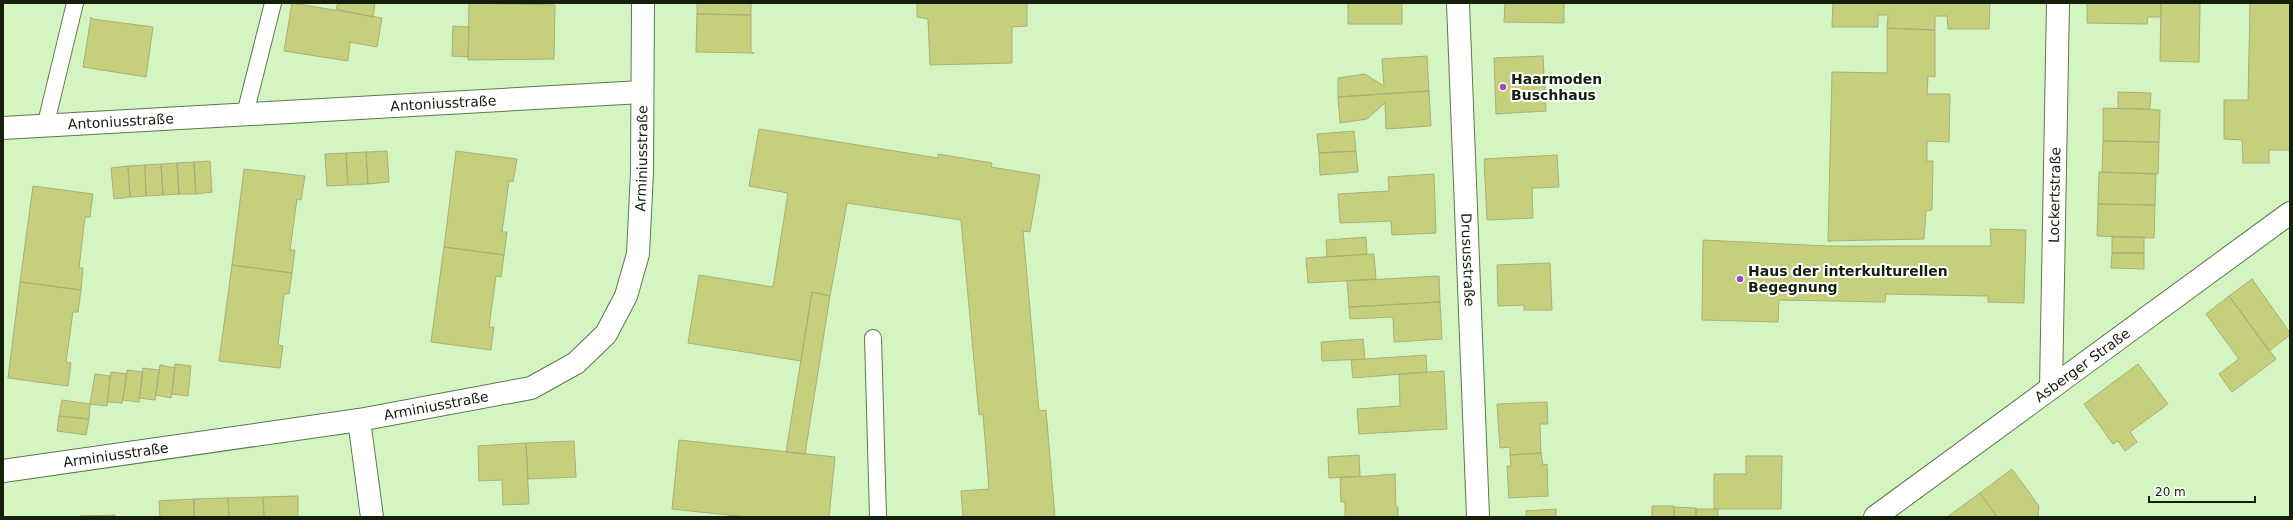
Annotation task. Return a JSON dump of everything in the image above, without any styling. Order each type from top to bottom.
[{"type":"street","name":"Arminiusstraße","points":[[3,471],[359,420],[531,388],[576,363],[606,334],[626,296],[638,254],[642,172],[643,3]]},
{"type":"street","name":"Drususstraße","points":[[1458,3],[1478,517]]},
{"type":"street","name":"Lockertstraße","points":[[2051,388],[2058,3]]},
{"type":"street","name":"Antoniusstraße","points":[[3,128],[45,127],[245,114],[642,92]]},
{"type":"street","name":"Asberger Straße","points":[[1874,517],[2290,213]]},
{"type":"street","points":[[359,420],[372,517]]},
{"type":"lane","name":"Antoniusstraße","points":[[45,127],[75,3]]},
{"type":"lane","points":[[245,114],[273,3]]},
{"type":"lane","points":[[873,338],[878,517]]},
{"type":"building","points":[[292,3],[382,18],[377,47],[350,42],[348,61],[284,51]]},
{"type":"building","points":[[338,3],[375,3],[373,17],[336,9]]},
{"type":"building","points":[[469,3],[555,5],[554,59],[468,60]]},
{"type":"building","points":[[697,3],[751,3],[751,15],[697,14]]},
{"type":"building","points":[[917,3],[1027,3],[1027,26],[1012,27],[1012,63],[930,65],[928,19],[917,17]]},
{"type":"building","points":[[1348,3],[1402,3],[1402,24],[1348,24]]},
{"type":"building","points":[[1505,3],[1564,3],[1564,23],[1504,22]]},
{"type":"building","points":[[1833,3],[1990,3],[1989,29],[1948,29],[1947,16],[1935,16],[1935,30],[1887,28],[1888,15],[1878,15],[1878,27],[1832,27]]},
{"type":"building","points":[[2087,3],[2161,3],[2161,17],[2148,17],[2147,24],[2087,23]]},
{"type":"building","points":[[2161,3],[2200,3],[2199,62],[2160,61]]},
{"type":"building","points":[[2250,3],[2290,3],[2290,150],[2269,150],[2269,163],[2243,163],[2242,140],[2224,139],[2224,100],[2248,100]]},
{"type":"building","points":[[697,14],[751,15],[751,52],[754,53],[696,52]]},
{"type":"building","points":[[91,17],[92,19],[153,27],[146,77],[83,67]]},
{"type":"building","points":[[453,26],[469,27],[468,57],[452,56]]},
{"type":"building","points":[[1887,28],[1935,30],[1935,77],[1928,76],[1927,94],[1950,94],[1949,142],[1927,141],[1927,161],[1933,161],[1932,210],[1926,211],[1924,239],[1828,241],[1832,72],[1887,73]]},
{"type":"building","points":[[1427,56],[1429,91],[1338,97],[1338,78],[1365,74],[1384,86],[1382,59]]},
{"type":"building","points":[[1543,56],[1546,111],[1496,114],[1494,58]]},
{"type":"building","points":[[1429,91],[1431,126],[1386,129],[1385,103],[1367,119],[1340,123],[1338,97]]},
{"type":"building","points":[[2118,92],[2151,93],[2150,109],[2118,108]]},
{"type":"building","points":[[2103,108],[2160,110],[2159,142],[2103,141]]},
{"type":"building","points":[[759,129],[938,158],[938,154],[992,163],[991,167],[1040,175],[1030,232],[1023,231],[1039,411],[1046,410],[1055,517],[963,517],[961,491],[989,489],[983,414],[979,415],[961,220],[847,203],[830,296],[812,292],[801,361],[688,343],[699,275],[773,287],[788,193],[749,186]]},
{"type":"building","points":[[1354,131],[1356,151],[1319,153],[1317,134]]},
{"type":"building","points":[[2103,141],[2159,142],[2158,174],[2102,172]]},
{"type":"building","points":[[387,151],[389,182],[368,184],[366,152]]},
{"type":"building","points":[[456,151],[517,159],[513,182],[509,181],[502,232],[507,232],[504,255],[444,247]]},
{"type":"building","points":[[1356,151],[1358,172],[1320,175],[1319,153]]},
{"type":"building","points":[[366,152],[368,184],[348,185],[346,153]]},
{"type":"building","points":[[346,153],[348,185],[327,186],[325,154]]},
{"type":"building","points":[[1557,155],[1559,187],[1532,188],[1533,218],[1487,220],[1484,159]]},
{"type":"building","points":[[210,161],[212,192],[196,194],[194,162]]},
{"type":"building","points":[[194,162],[196,194],[179,194],[177,163]]},
{"type":"building","points":[[177,163],[179,194],[163,195],[161,164]]},
{"type":"building","points":[[161,164],[163,195],[146,196],[145,165]]},
{"type":"building","points":[[145,165],[146,196],[130,197],[128,166]]},
{"type":"building","points":[[128,166],[130,197],[114,199],[111,168]]},
{"type":"building","points":[[244,169],[305,176],[301,200],[297,199],[290,250],[295,250],[292,273],[232,265]]},
{"type":"building","points":[[2099,172],[2156,174],[2155,205],[2098,204]]},
{"type":"building","points":[[1434,174],[1436,233],[1392,235],[1391,221],[1340,223],[1338,194],[1389,191],[1388,177]]},
{"type":"building","points":[[33,186],[93,194],[90,217],[85,217],[79,268],[83,268],[81,290],[20,282]]},
{"type":"building","points":[[2098,204],[2155,205],[2154,238],[2097,236]]},
{"type":"building","points":[[1990,229],[2026,230],[2024,303],[1988,302],[1988,296],[1886,294],[1885,302],[1779,300],[1778,322],[1702,320],[1703,240],[1827,246],[1991,246]]},
{"type":"building","points":[[1366,237],[1367,254],[1327,257],[1326,240]]},
{"type":"building","points":[[2112,237],[2144,237],[2144,253],[2112,253]]},
{"type":"building","points":[[444,247],[504,255],[501,277],[496,276],[489,327],[494,327],[491,350],[431,342]]},
{"type":"building","points":[[2112,253],[2144,253],[2144,269],[2111,268]]},
{"type":"building","points":[[1374,254],[1376,279],[1308,283],[1306,258]]},
{"type":"building","points":[[1550,263],[1552,310],[1524,310],[1524,305],[1498,306],[1497,265]]},
{"type":"building","points":[[232,265],[292,273],[289,294],[284,294],[278,345],[283,346],[280,368],[219,361]]},
{"type":"building","points":[[1439,276],[1440,302],[1349,307],[1347,281]]},
{"type":"building","points":[[2252,279],[2290,333],[2290,335],[2269,351],[2229,296]]},
{"type":"building","points":[[20,282],[81,290],[78,312],[73,312],[66,362],[71,363],[68,386],[8,378]]},
{"type":"building","points":[[812,292],[830,296],[805,454],[786,452]]},
{"type":"building","points":[[2229,296],[2276,359],[2232,392],[2219,374],[2239,359],[2206,314]]},
{"type":"building","points":[[1440,302],[1442,339],[1394,342],[1393,317],[1350,319],[1349,307]]},
{"type":"building","points":[[1363,339],[1365,359],[1322,361],[1321,342]]},
{"type":"building","points":[[1426,355],[1427,372],[1353,378],[1351,360]]},
{"type":"building","points":[[175,364],[191,366],[188,396],[172,394]]},
{"type":"building","points":[[2138,364],[2168,404],[2130,432],[2137,442],[2125,451],[2118,441],[2113,444],[2084,404]]},
{"type":"building","points":[[160,365],[175,368],[171,398],[156,395]]},
{"type":"building","points":[[143,368],[159,370],[155,400],[139,398]]},
{"type":"building","points":[[127,370],[143,372],[139,402],[123,400]]},
{"type":"building","points":[[1444,371],[1447,429],[1359,434],[1357,409],[1400,406],[1399,374]]},
{"type":"building","points":[[111,372],[127,374],[122,403],[107,402]]},
{"type":"building","points":[[95,374],[110,376],[107,406],[90,404]]},
{"type":"building","points":[[62,400],[90,404],[89,419],[59,416]]},
{"type":"building","points":[[1547,402],[1548,424],[1540,424],[1541,453],[1510,455],[1510,447],[1500,448],[1497,404]]},
{"type":"building","points":[[59,416],[89,419],[86,435],[57,431]]},
{"type":"building","points":[[679,440],[835,457],[829,517],[747,517],[672,509]]},
{"type":"building","points":[[574,441],[576,477],[528,479],[526,443]]},
{"type":"building","points":[[526,443],[529,504],[503,505],[502,480],[479,481],[478,446]]},
{"type":"building","points":[[1541,453],[1543,465],[1547,464],[1548,496],[1509,498],[1507,466],[1511,466],[1510,455]]},
{"type":"building","points":[[1359,455],[1360,476],[1329,478],[1328,457]]},
{"type":"building","points":[[1746,456],[1782,456],[1781,509],[1714,509],[1714,474],[1746,474]]},
{"type":"building","points":[[2012,469],[2039,506],[2038,517],[1997,517],[1980,493]]},
{"type":"building","points":[[1396,474],[1396,507],[1398,507],[1398,517],[1345,517],[1345,502],[1341,502],[1340,478]]},
{"type":"building","points":[[1980,493],[1997,517],[1947,517]]},
{"type":"building","points":[[298,496],[298,517],[264,517],[263,497]]},
{"type":"building","points":[[263,497],[264,517],[229,517],[228,498]]},
{"type":"building","points":[[228,498],[229,517],[194,517],[194,499]]},
{"type":"building","points":[[194,499],[194,517],[160,517],[159,501]]},
{"type":"building","points":[[1652,506],[1674,506],[1674,517],[1652,517]]},
{"type":"building","points":[[1674,507],[1696,508],[1696,517],[1674,517]]},
{"type":"building","points":[[1556,509],[1556,517],[1526,517],[1526,511]]},
{"type":"building","points":[[1696,509],[1718,509],[1718,517],[1696,517]]},
{"type":"building","points":[[115,515],[115,517],[80,517],[80,516]]},
{"type":"place","name":"Haarmoden Buschhaus","points":[[1503,87]]},
{"type":"place","name":"Haus der interkulturellen Begegnung","points":[[1740,279]]}]
